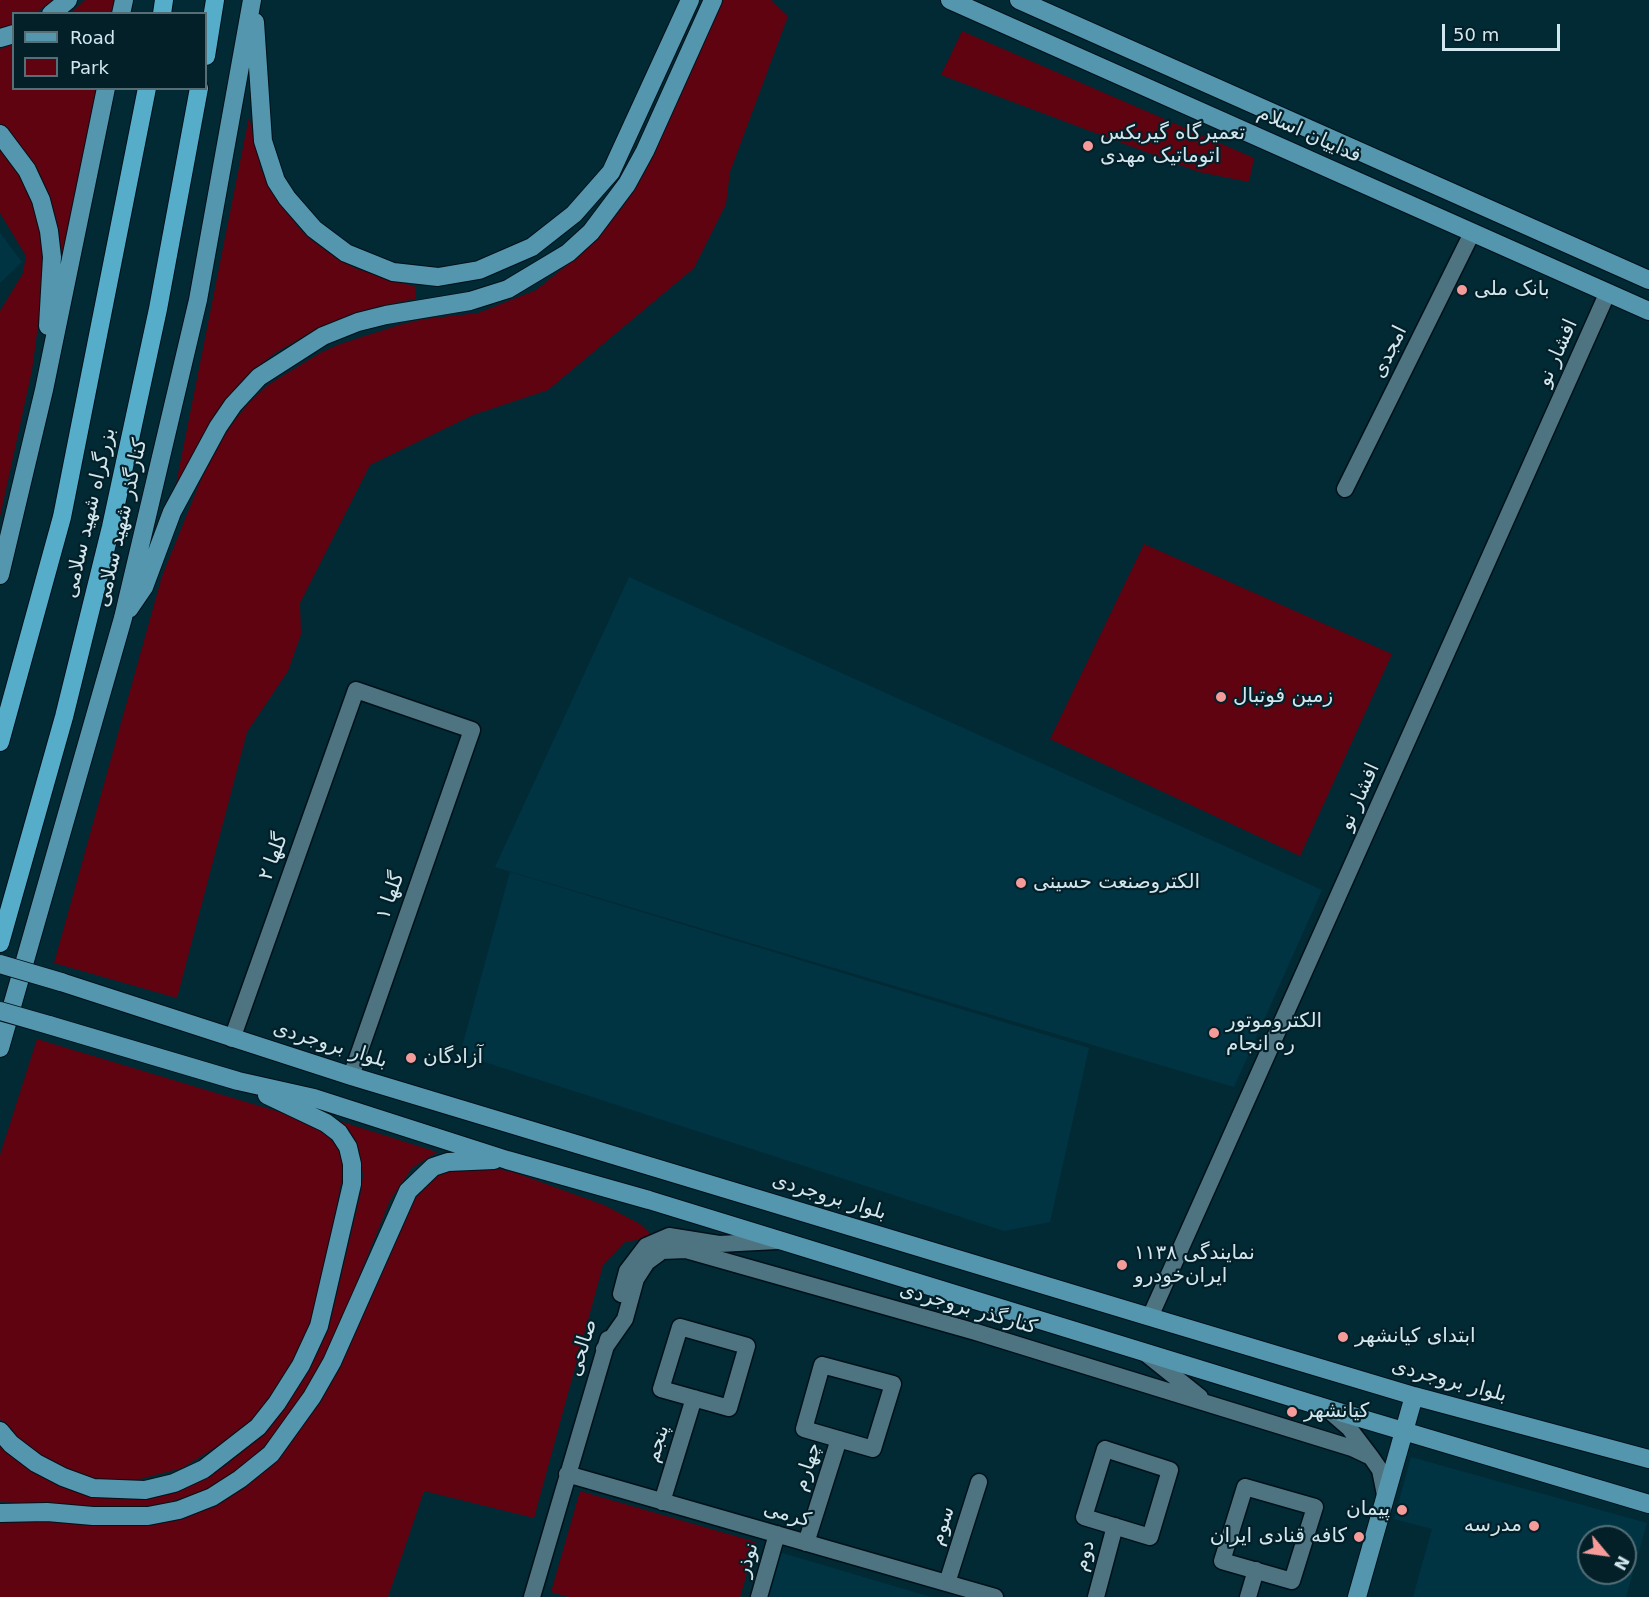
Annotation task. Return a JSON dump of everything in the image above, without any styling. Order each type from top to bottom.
[{"type":"highway","points":[[207,50],[215,0]]},
{"type":"highway","name":"بزرگراه شهید سلامی","points":[[0,742],[62,517],[147,90]]},
{"type":"highway","name":"بزرگراه شهید سلامی","points":[[0,943],[64,717],[111,527],[158,309],[199,90]]},
{"type":"main road","points":[[53,12],[68,0]]},
{"type":"main road","points":[[252,0],[263,141],[276,181],[287,198],[314,230],[346,253],[393,272],[438,278],[480,270],[532,248],[574,214],[610,172],[690,0]]},
{"type":"main road","name":"کنارگذر شهید سلامی","points":[[0,1048],[123,618],[198,300],[252,0]]},
{"type":"main road","points":[[123,618],[144,587],[172,512],[218,427],[233,405],[259,377],[323,336],[358,322],[470,301],[508,289],[560,259],[591,232],[627,184],[645,150],[713,0]]},
{"type":"main road","name":"فداییان اسلام","points":[[950,0],[1649,311]]},
{"type":"main road","name":"فداییان اسلام","points":[[1019,0],[1649,280]]},
{"type":"main road","points":[[0,575],[44,390],[106,90]]},
{"type":"main road","points":[[0,134],[27,170],[41,200],[49,231],[52,257],[44,390]]},
{"type":"main road","points":[[0,553],[16,515]]},
{"type":"main road","name":"بلوار بروجردی","points":[[0,964],[351,1076],[1150,1317],[1414,1396],[1649,1459]]},
{"type":"main road","points":[[0,1011],[238,1081],[314,1098],[507,1160],[650,1200],[1144,1353],[1649,1504]]},
{"type":"main road","points":[[0,1431],[27,1457],[63,1477],[93,1488],[145,1490],[174,1483],[204,1469],[258,1427],[277,1403],[301,1365],[319,1326],[352,1184],[352,1164],[348,1147],[339,1133],[326,1123],[238,1081]]},
{"type":"main road","points":[[0,1514],[47,1512],[93,1516],[148,1516],[179,1510],[212,1497],[240,1479],[271,1454],[312,1397],[336,1353],[408,1191],[433,1167],[448,1162],[507,1160]]},
{"type":"main road","points":[[1357,1597],[1414,1396]]},
{"type":"street","name":"امجدی","points":[[1345,489],[1472,233]]},
{"type":"street","name":"افشار نو","points":[[1150,1317],[1607,294]]},
{"type":"street","name":"گلها ۲","points":[[232,1039],[356,690],[472,730]]},
{"type":"street","name":"گلها ۱","points":[[351,1076],[472,730]]},
{"type":"street","name":"صالحی","points":[[532,1597],[627,1271],[646,1246],[669,1236],[719,1244],[777,1241]]},
{"type":"street","name":"کنارگذر بروجردی","points":[[604,1350],[625,1319],[636,1279],[647,1262],[662,1251],[687,1250],[976,1332],[1352,1448],[1371,1457]]},
{"type":"street","points":[[680,1326],[747,1346],[729,1408],[694,1398],[660,1389],[680,1326]]},
{"type":"street","points":[[1144,1353],[1208,1403]]},
{"type":"street","points":[[822,1365],[892,1384],[873,1449],[839,1439],[804,1430],[822,1365]]},
{"type":"street","name":"پنجم","points":[[662,1502],[694,1398]]},
{"type":"street","points":[[1326,1408],[1349,1428],[1380,1470],[1385,1495]]},
{"type":"street","name":"چهارم","points":[[806,1543],[839,1439]]},
{"type":"street","points":[[1105,1449],[1170,1470],[1150,1538],[1114,1526],[1084,1517],[1105,1449]]},
{"type":"street","name":"کرمی","points":[[567,1474],[995,1597]]},
{"type":"street","name":"سوم","points":[[947,1583],[979,1482]]},
{"type":"street","points":[[1245,1487],[1314,1507],[1292,1581],[1256,1570],[1222,1561],[1245,1487]]},
{"type":"street","name":"دوم","points":[[1096,1597],[1114,1526]]},
{"type":"street","name":"نوذر","points":[[759,1597],[777,1534]]},
{"type":"street","points":[[1248,1597],[1256,1570]]},
{"type":"shaded area","points":[[0,233],[22,262],[0,283]]},
{"type":"shaded area","points":[[629,577],[1322,890],[1234,1087],[495,867]]},
{"type":"shaded area","points":[[510,872],[1089,1048],[1050,1222],[1004,1231],[460,1054]]},
{"type":"shaded area","name":"مدرسه","points":[[1411,1457],[1647,1523],[1637,1558],[1637,1525],[1577,1525],[1577,1585],[1629,1585],[1626,1597],[1413,1597],[1432,1529],[1394,1519]]},
{"type":"shaded area","points":[[779,1552],[931,1597],[766,1597]]},
{"type":"green space","points":[[0,0],[55,0],[37,12],[12,12],[12,24],[0,29]]},
{"type":"green space","points":[[85,0],[118,0],[116,12],[72,12]]},
{"type":"green space","points":[[721,0],[771,0],[788,16],[730,172],[726,204],[694,268],[548,390],[473,415],[370,465],[300,603],[301,634],[288,671],[247,732],[177,998],[54,963],[162,576],[211,455],[229,427],[268,385],[320,353],[340,344],[399,325],[424,319],[478,313],[536,290],[587,249],[622,208],[646,170]]},
{"type":"green space","points":[[962,31],[1254,158],[1249,182],[1199,172],[941,75]]},
{"type":"green space","points":[[12,44],[12,90],[103,90],[76,228],[59,270],[14,138],[0,124],[0,49]]},
{"type":"green space","points":[[249,117],[261,170],[286,212],[306,236],[336,258],[357,269],[416,287],[415,299],[380,306],[320,327],[275,353],[256,368],[229,396],[207,427],[173,499]]},
{"type":"green space","points":[[0,145],[13,161],[35,203],[44,252],[42,297],[32,370],[0,517],[0,311],[23,273],[26,256],[0,213]]},
{"type":"green space","name":"زمین فوتبال","points":[[1144,544],[1392,654],[1300,856],[1050,739]]},
{"type":"green space","points":[[37,1039],[306,1120],[331,1138],[339,1151],[344,1169],[309,1328],[295,1356],[260,1412],[237,1434],[182,1468],[116,1483],[88,1478],[62,1468],[33,1450],[15,1436],[0,1419],[0,1155]]},
{"type":"green space","points":[[330,1118],[437,1152],[412,1168],[390,1200],[333,1341],[302,1400],[281,1428],[244,1466],[215,1487],[170,1502],[142,1507],[107,1507],[0,1502],[0,1445],[32,1469],[87,1495],[123,1499],[175,1492],[211,1475],[229,1463],[270,1425],[303,1380],[329,1327],[361,1191],[363,1174],[354,1140],[349,1132]]},
{"type":"green space","points":[[476,1165],[513,1172],[604,1205],[640,1224],[654,1237],[625,1242],[603,1265],[534,1518],[424,1491],[388,1597],[0,1597],[0,1522],[45,1520],[126,1526],[172,1520],[214,1507],[241,1489],[283,1451],[321,1401],[339,1369],[409,1203],[421,1186],[440,1172]]},
{"type":"green space","points":[[580,1491],[756,1542],[740,1597],[569,1597],[551,1592]]},
{"type":"place","name":"تعمیرگاه گیربکس اتوماتیک مهدی","points":[[1088,146]]},
{"type":"place","name":"بانک ملی","points":[[1462,290]]},
{"type":"place","name":"زمین فوتبال","points":[[1221,697]]},
{"type":"place","name":"الکتروصنعت حسینی","points":[[1021,883]]},
{"type":"place","name":"الکتروموتور ره انجام","points":[[1214,1033]]},
{"type":"place","name":"آزادگان","points":[[411,1058]]},
{"type":"place","name":"نمایندگی ۱۱۳۸ ایران‌خودرو","points":[[1122,1265]]},
{"type":"place","name":"ابتدای کیانشهر","points":[[1343,1337]]},
{"type":"place","name":"کیانشهر","points":[[1292,1412]]},
{"type":"place","name":"پیمان","points":[[1402,1510]]},
{"type":"place","name":"مدرسه","points":[[1534,1526]]},
{"type":"place","name":"کافه قنادی ایران","points":[[1359,1537]]}]
